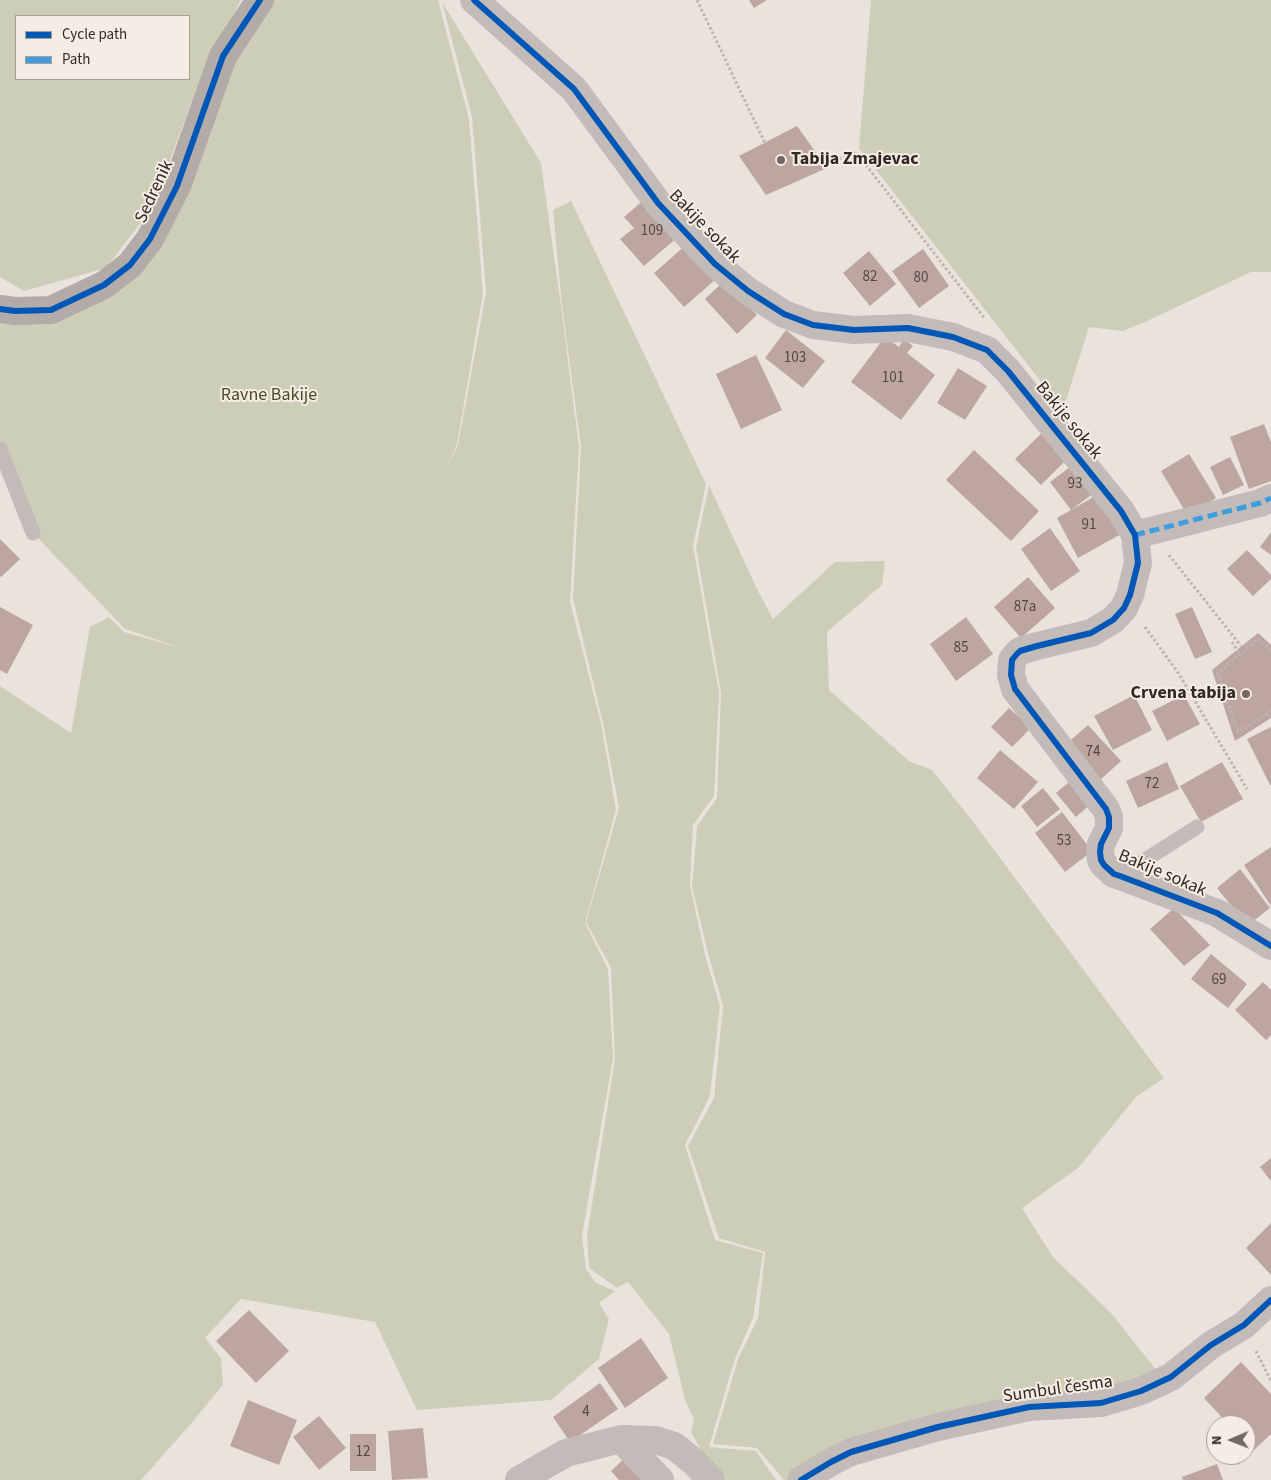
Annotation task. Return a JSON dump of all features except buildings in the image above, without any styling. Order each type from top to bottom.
[{"type":"street","name":"Sedrenik","points":[[0,309],[15,311],[51,310],[104,285],[130,265],[150,239],[177,186],[223,56],[260,0]]},
{"type":"street","name":"Bakije sokak","points":[[474,0],[574,89],[658,204],[715,264],[748,291],[784,314],[813,325],[854,330],[908,328],[953,337],[988,350],[1008,371],[1121,510],[1135,535],[1138,563],[1127,602],[1120,614],[1113,620],[1091,633],[1020,651],[1012,660],[1011,675],[1015,689],[1106,809],[1109,817],[1109,828],[1101,844],[1100,852],[1104,865],[1114,874],[1216,913],[1271,946]]},
{"type":"street","points":[[1135,535],[1260,503],[1271,498]]},
{"type":"street","name":"Sumbul česma","points":[[800,1480],[851,1452],[938,1427],[1029,1407],[1101,1403],[1141,1391],[1171,1377],[1211,1344],[1244,1325],[1271,1300]]},
{"type":"street","points":[[519,1480],[566,1453],[620,1439],[656,1440],[674,1446],[694,1462],[711,1480]]},
{"type":"street","points":[[620,1439],[660,1480]]},
{"type":"lane","points":[[0,449],[33,533]]},
{"type":"lane","points":[[1120,876],[1197,827]]},
{"type":"path","points":[[697,0],[765,143]]},
{"type":"path","points":[[1168,554],[1241,646]]},
{"type":"path","points":[[1127,602],[1179,674],[1247,789]]},
{"type":"path","points":[[1271,651],[1258,639],[1218,673],[1238,732],[1271,711]]},
{"type":"path","points":[[1232,642],[1240,655]]},
{"type":"path","points":[[1244,1325],[1271,1381]]},
{"type":"green space","points":[[0,0],[241,0],[204,69],[152,208],[106,268],[24,291],[0,277]]},
{"type":"green space","name":"Ravne Bakije","points":[[260,0],[438,0],[469,119],[483,293],[457,444],[447,467],[458,445],[486,293],[472,117],[442,2],[541,163],[579,447],[570,601],[601,723],[616,810],[585,923],[608,969],[613,1058],[582,1236],[586,1269],[596,1283],[615,1291],[599,1303],[609,1319],[599,1359],[551,1400],[417,1410],[375,1322],[241,1299],[205,1338],[221,1358],[223,1385],[141,1480],[0,1480],[0,686],[71,733],[90,627],[109,617],[124,632],[181,648],[125,629],[33,533],[0,449],[0,309],[15,311],[130,265]]},
{"type":"green space","points":[[871,0],[1271,0],[1271,272],[1251,272],[1123,331],[1089,327],[1063,410],[859,148]]},
{"type":"green space","points":[[571,201],[706,484],[693,546],[719,693],[714,796],[693,825],[690,885],[705,955],[720,1006],[710,1096],[685,1145],[715,1240],[763,1253],[753,1318],[735,1359],[709,1447],[756,1451],[776,1480],[724,1479],[708,1462],[691,1432],[694,1419],[685,1400],[669,1334],[628,1282],[617,1288],[589,1268],[587,1236],[615,1059],[611,968],[586,922],[619,808],[603,723],[573,599],[581,447],[562,306],[553,210]]},
{"type":"green space","points":[[709,485],[757,589],[773,619],[835,562],[885,561],[882,585],[827,632],[829,690],[909,761],[932,770],[974,823],[1164,1078],[1136,1097],[1078,1168],[1022,1208],[1053,1257],[1111,1313],[1157,1371],[1132,1384],[849,1443],[786,1480],[757,1448],[713,1444],[738,1359],[758,1318],[765,1252],[719,1238],[688,1146],[714,1098],[723,1006],[692,887],[697,826],[717,798],[721,693],[696,547]]},
{"type":"marked path","points":[[1135,535],[1260,503],[1271,498]]},
{"type":"cycle path","points":[[0,309],[15,311],[51,310],[104,285],[130,265],[150,239],[177,186],[223,56],[260,0]]},
{"type":"cycle path","points":[[474,0],[574,89],[658,203],[715,264],[748,291],[784,314],[813,325],[854,330],[908,328],[953,337],[987,350],[1008,371],[1121,511],[1135,535],[1138,563],[1130,595],[1124,608],[1113,620],[1091,633],[1037,646],[1020,651],[1016,655],[1012,660],[1011,675],[1015,689],[1106,809],[1109,817],[1109,828],[1101,844],[1100,852],[1104,865],[1114,874],[1217,913],[1271,946]]},
{"type":"cycle path","points":[[801,1480],[851,1452],[938,1427],[1029,1407],[1101,1403],[1141,1391],[1171,1377],[1211,1345],[1244,1325],[1271,1300]]},
{"type":"place","name":"Tabija Zmajevac","points":[[781,160]]},
{"type":"place","name":"Crvena tabija","points":[[1246,694]]}]
